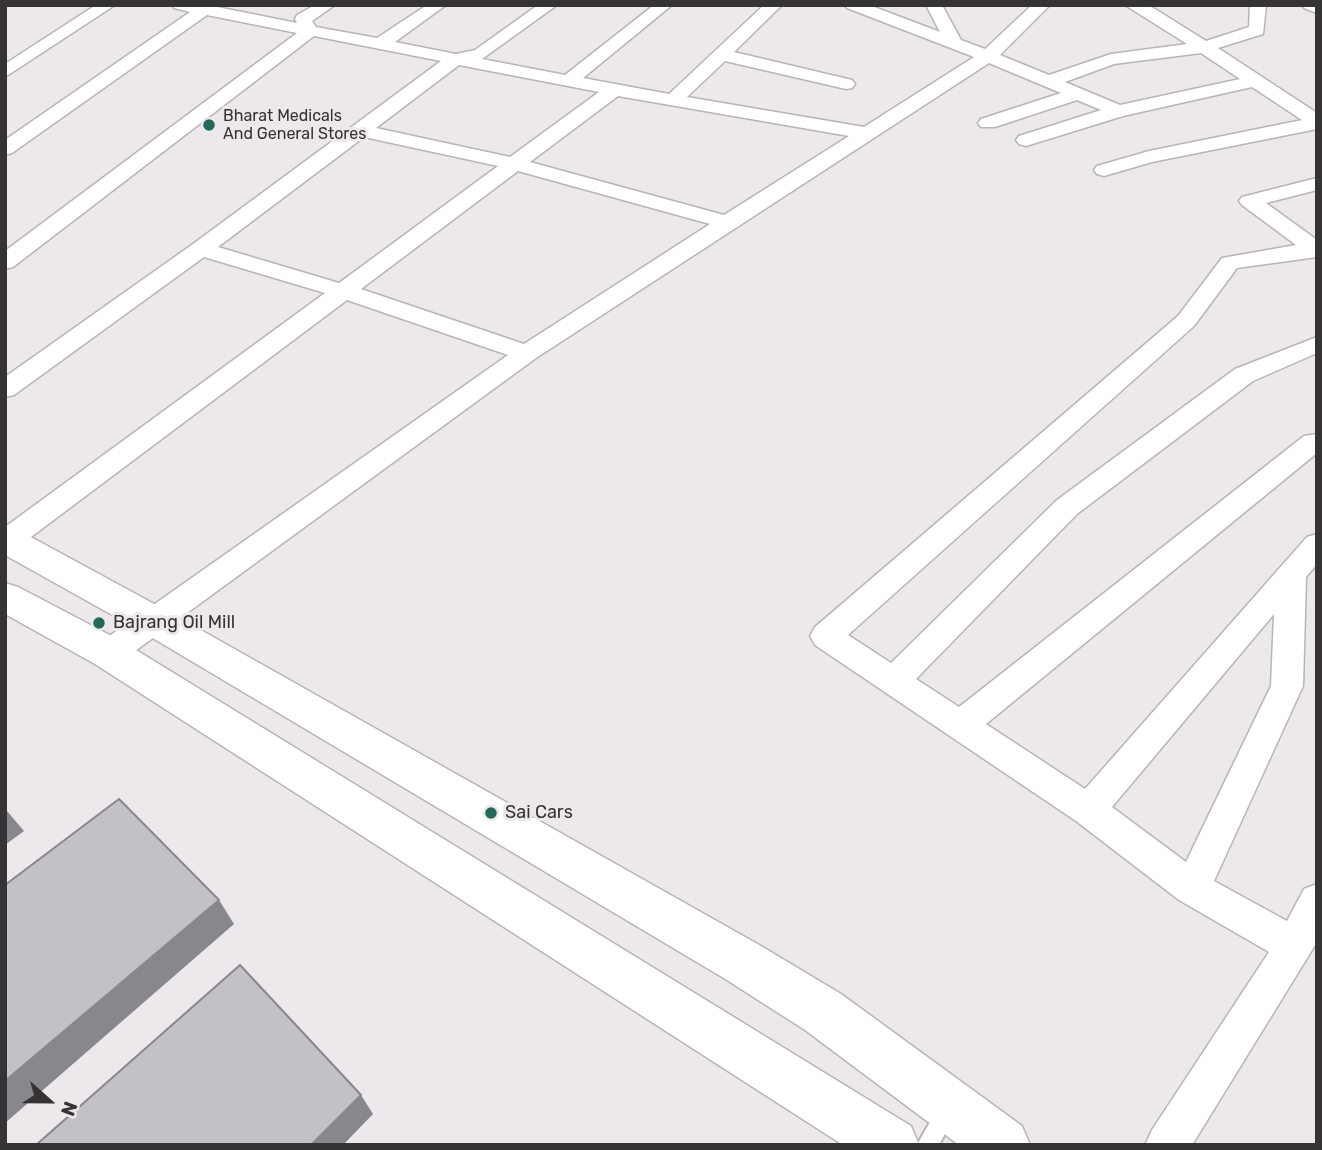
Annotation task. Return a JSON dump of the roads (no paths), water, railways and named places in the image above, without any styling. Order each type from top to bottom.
[{"type":"street","points":[[5,72],[107,5]]},
{"type":"street","points":[[180,5],[207,7],[310,32],[614,90],[867,133]]},
{"type":"street","points":[[310,32],[303,19],[327,5]]},
{"type":"street","points":[[380,44],[438,5]]},
{"type":"street","points":[[5,388],[201,249],[456,59],[481,54],[549,5]]},
{"type":"street","points":[[570,80],[664,5]]},
{"type":"street","points":[[674,99],[775,5]]},
{"type":"street","points":[[853,5],[1051,81],[1118,111]]},
{"type":"street","points":[[934,5],[955,45]]},
{"type":"street","points":[[109,653],[527,353],[988,56],[1042,5]]},
{"type":"street","points":[[1133,5],[1149,12],[1204,47],[1317,123]]},
{"type":"street","points":[[1051,81],[1111,59],[1204,47],[1257,30],[1258,5]]},
{"type":"street","points":[[1310,5],[1317,8]]},
{"type":"street","points":[[5,149],[207,7]]},
{"type":"street","points":[[5,262],[310,32]]},
{"type":"street","points":[[722,55],[846,84]]},
{"type":"street","points":[[1026,140],[1118,111],[1256,82]]},
{"type":"street","points":[[614,90],[6,540],[153,621],[744,963],[823,1012],[1003,1145]]},
{"type":"street","points":[[988,123],[1078,94]]},
{"type":"street","points":[[1104,170],[1317,123]]},
{"type":"street","points":[[359,130],[514,164],[727,222]]},
{"type":"street","points":[[1316,249],[1249,201],[1317,184]]},
{"type":"street","points":[[201,249],[343,291],[527,353]]},
{"type":"street","points":[[1295,946],[1192,888],[1088,810],[826,636],[1186,321],[1230,262],[1316,249]]},
{"type":"street","points":[[894,680],[1067,507],[1244,375],[1317,344]]},
{"type":"street","points":[[961,725],[1313,442]]},
{"type":"street","points":[[1088,810],[1317,544]]},
{"type":"street","points":[[1192,888],[1287,686],[1291,574]]},
{"type":"street","points":[[5,597],[109,653],[892,1145]]},
{"type":"street","points":[[1167,1145],[1295,946],[1317,901]]},
{"type":"lane","points":[[927,1145],[950,1106]]},
{"type":"place","name":"Bharat Medicals And General Stores","points":[[209,125]]},
{"type":"place","name":"Bajrang Oil Mill","points":[[99,623]]},
{"type":"place","name":"Sai Cars","points":[[491,813]]}]
